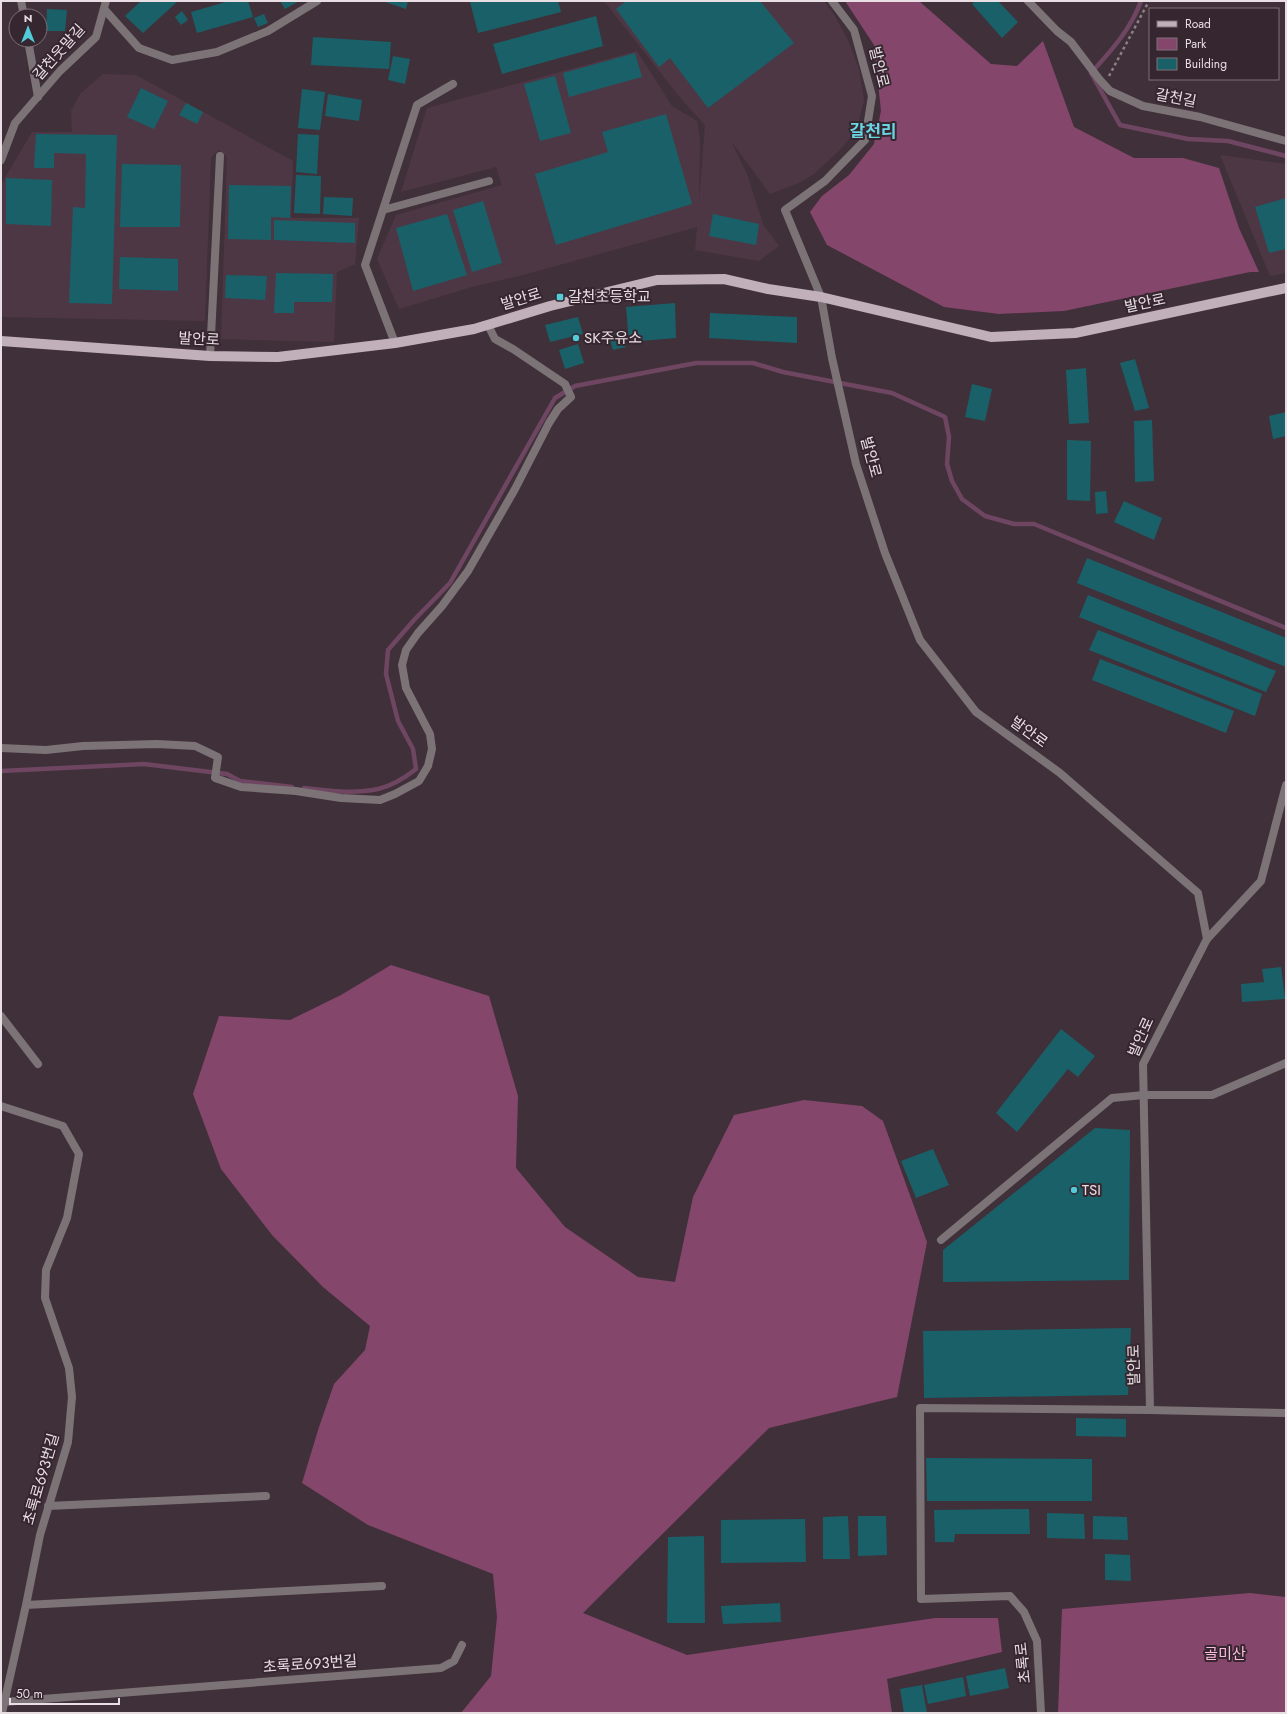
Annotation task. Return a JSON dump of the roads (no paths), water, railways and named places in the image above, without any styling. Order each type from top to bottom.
[{"type":"main road","name":"발안로","points":[[1,341],[210,356],[278,357],[395,343],[474,329],[550,306],[657,280],[724,279],[768,289],[821,297],[991,337],[1075,333],[1286,288]]},
{"type":"street","points":[[105,5],[139,48],[172,60],[217,52],[232,46],[268,31],[317,1]]},
{"type":"street","name":"발안로","points":[[832,1],[854,30],[872,96],[865,140],[825,181],[785,210],[821,297],[832,358],[856,464],[885,553],[920,640],[976,712],[1060,773],[1198,894],[1206,939],[1143,1064],[1150,1410]]},
{"type":"street","name":"갈천길","points":[[1028,1],[1057,31],[1071,42],[1101,82],[1110,91],[1143,106],[1200,116],[1286,141]]},
{"type":"street","name":"갈천웃말길","points":[[1,160],[15,123],[60,71],[96,37],[105,5]]},
{"type":"street","name":"갈천웃말길","points":[[29,48],[38,97]]},
{"type":"street","points":[[395,343],[365,265],[417,105],[453,84]]},
{"type":"street","points":[[210,356],[220,156]]},
{"type":"street","points":[[383,210],[490,181]]},
{"type":"street","points":[[1,748],[46,750],[83,746],[157,744],[195,746],[218,757],[215,778],[242,787],[296,791],[341,798],[380,800],[419,781],[428,766],[432,749],[430,734],[406,688],[402,665],[406,650],[468,571],[515,489],[549,423],[558,409],[570,397],[564,384],[513,349],[495,339],[488,324]]},
{"type":"street","points":[[1206,939],[1261,881],[1286,785]]},
{"type":"street","points":[[1,1016],[38,1064]]},
{"type":"street","points":[[941,1240],[1112,1098],[1144,1095],[1212,1095],[1286,1063]]},
{"type":"street","name":"초록로693번길","points":[[1,1106],[63,1126],[79,1154],[67,1218],[46,1270],[45,1298],[69,1368],[72,1397],[68,1442],[40,1535],[2,1713]]},
{"type":"street","name":"초록로","points":[[1041,1713],[1037,1641],[1024,1612],[1010,1596],[921,1599],[920,1408],[1150,1410]]},
{"type":"street","points":[[1150,1410],[1286,1414]]},
{"type":"street","points":[[48,1506],[266,1496]]},
{"type":"street","points":[[26,1605],[382,1586]]},
{"type":"street","name":"초록로693번길","points":[[4,1702],[441,1668],[454,1661],[462,1645]]},
{"type":"waterway","points":[[1141,1],[1126,30],[1113,48],[1091,73],[1120,125],[1188,139],[1228,141],[1286,156]]},
{"type":"waterway","points":[[304,788],[350,792],[369,791],[388,786],[416,769],[413,749],[398,721],[386,674],[388,650],[414,620],[450,583],[555,398],[575,386],[696,363],[753,363],[783,372],[892,393],[945,417],[949,437],[947,464],[952,481],[962,499],[985,516],[1014,524],[1034,524],[1286,628]]},
{"type":"waterway","points":[[1,771],[144,764],[227,774],[240,781],[292,787]]},
{"type":"place","name":"갈천초등학교","points":[[560,297]]},
{"type":"place","name":"SK주유소","points":[[576,338]]},
{"type":"place","name":"TSI","points":[[1074,1190]]},
{"type":"district","name":"갈천리","points":[[873,131]]},
{"type":"park label","name":"골미산","points":[[1225,1654]]}]
